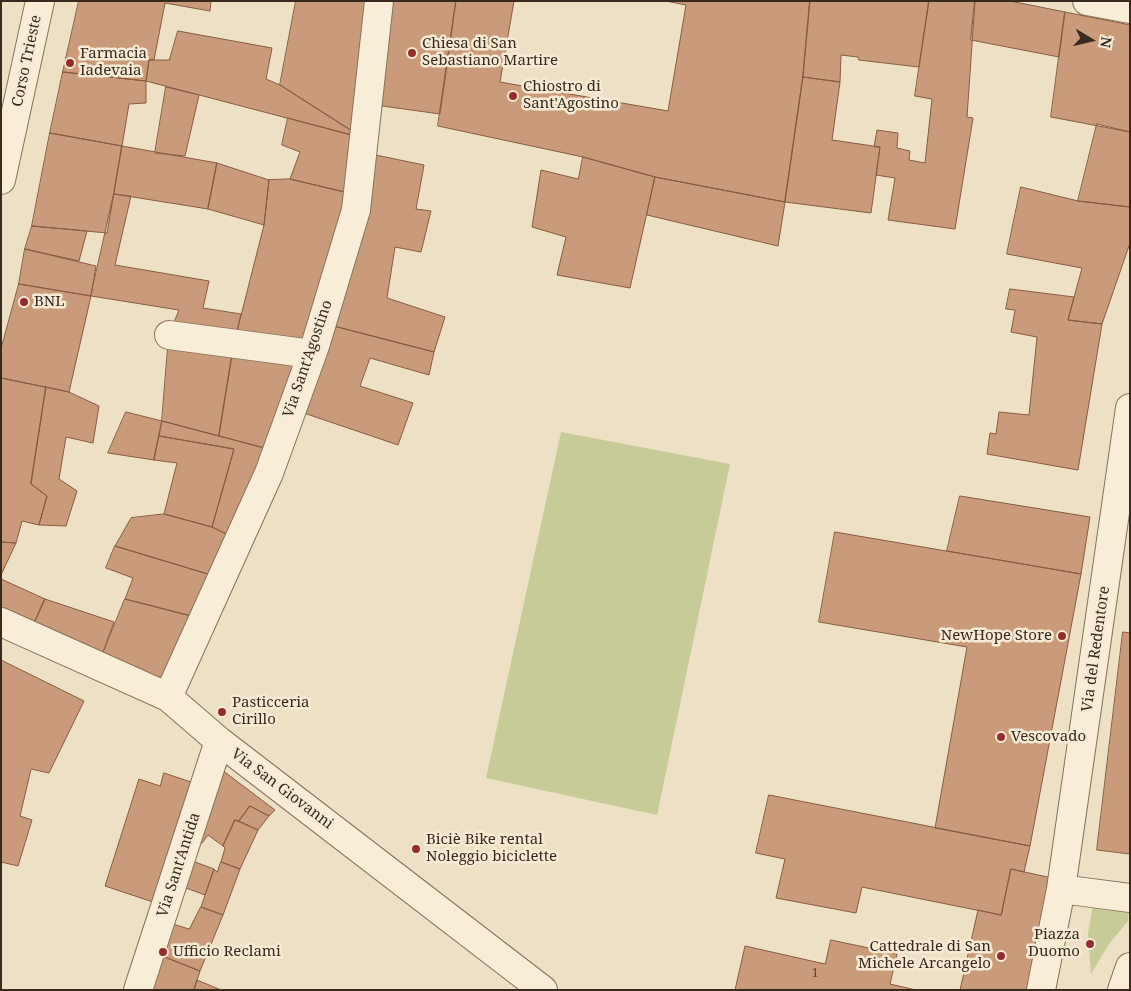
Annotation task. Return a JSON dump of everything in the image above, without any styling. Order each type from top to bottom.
[{"type":"street","name":"Corso Trieste","points":[[1,180],[40,1]]},
{"type":"street","name":"Via Sant'Agostino","points":[[168,697],[269,473],[312,354],[356,210],[379,1]]},
{"type":"street","points":[[1087,1],[1130,9]]},
{"type":"street","points":[[169,335],[312,354]]},
{"type":"street","name":"Via del Redentore","points":[[1061,889],[1130,408]]},
{"type":"street","name":"Via San Giovanni","points":[[1,622],[168,697],[219,741],[544,990]]},
{"type":"street","name":"Via Sant'Antida","points":[[138,990],[219,741]]},
{"type":"street","points":[[1041,990],[1061,889],[1130,898]]},
{"type":"street","points":[[1122,990],[1130,967]]},
{"type":"green space","points":[[561,432],[730,464],[657,815],[486,778]]},
{"type":"green space","points":[[1094,901],[1129,907],[1128,921],[1109,944],[1091,974],[1088,933]]},
{"type":"building","points":[[79,1],[211,1],[210,11],[165,3],[154,60],[149,60],[146,81],[63,72]]},
{"type":"building","points":[[296,1],[379,1],[363,138],[280,85]]},
{"type":"building","name":"Chiesa di San Sebastiano Martire","points":[[382,1],[456,1],[440,114],[368,104]]},
{"type":"building","name":"Chiostro di Sant'Agostino","points":[[456,1],[514,1],[500,82],[668,111],[686,5],[666,1],[810,1],[803,77],[785,202],[655,177],[583,157],[438,126]]},
{"type":"building","points":[[810,1],[929,1],[919,67],[859,60],[858,57],[841,55],[840,82],[803,77]]},
{"type":"building","points":[[929,1],[975,1],[967,117],[973,118],[955,229],[888,220],[895,178],[876,175],[880,147],[874,147],[877,130],[898,133],[897,148],[910,151],[909,160],[925,163],[932,99],[915,96]]},
{"type":"building","points":[[975,1],[1010,1],[1065,12],[1059,57],[971,40]]},
{"type":"building","points":[[1065,12],[1130,25],[1130,132],[1051,117]]},
{"type":"building","points":[[178,31],[272,48],[266,79],[280,85],[363,138],[146,81],[149,60],[169,60]]},
{"type":"building","points":[[63,72],[146,81],[146,103],[129,104],[122,146],[50,133]]},
{"type":"building","points":[[803,77],[840,82],[832,140],[880,147],[871,213],[785,202]]},
{"type":"building","points":[[166,87],[199,95],[185,156],[155,153]]},
{"type":"building","points":[[288,118],[363,138],[357,195],[290,179],[300,152],[282,145]]},
{"type":"building","points":[[1097,124],[1130,132],[1130,207],[1078,201]]},
{"type":"building","points":[[50,133],[122,146],[107,233],[32,226]]},
{"type":"building","points":[[122,146],[217,163],[208,209],[114,194]]},
{"type":"building","points":[[361,152],[424,165],[416,209],[431,211],[421,252],[395,247],[387,298],[445,317],[434,352],[322,323]]},
{"type":"building","points":[[583,157],[655,177],[630,288],[557,275],[566,237],[532,227],[541,170],[578,179]]},
{"type":"building","points":[[217,163],[269,180],[264,225],[208,209]]},
{"type":"building","points":[[655,177],[785,202],[778,246],[647,215]]},
{"type":"building","points":[[290,179],[357,195],[312,354],[234,343],[264,225],[269,180]]},
{"type":"building","points":[[1021,187],[1078,201],[1130,207],[1130,243],[1102,324],[1068,320],[1082,268],[1007,254]]},
{"type":"building","points":[[114,194],[131,196],[115,265],[209,281],[203,308],[241,314],[234,343],[169,335],[179,310],[91,296]]},
{"type":"building","points":[[32,226],[87,231],[79,261],[25,249]]},
{"type":"building","points":[[25,249],[96,266],[91,296],[19,284]]},
{"type":"building","points":[[19,284],[91,296],[69,392],[1,378],[1,349]]},
{"type":"building","points":[[1010,289],[1074,297],[1068,320],[1102,324],[1078,470],[987,454],[990,433],[996,434],[999,412],[1029,415],[1037,337],[1011,332],[1015,310],[1006,309]]},
{"type":"building","points":[[322,323],[434,352],[429,375],[370,358],[360,386],[413,403],[398,445],[292,409]]},
{"type":"building","points":[[169,335],[234,343],[219,436],[162,421]]},
{"type":"building","points":[[234,343],[315,346],[276,451],[219,436]]},
{"type":"building","points":[[1,378],[46,387],[31,484],[47,496],[39,525],[22,521],[16,543],[1,542]]},
{"type":"building","points":[[46,387],[69,392],[99,406],[93,443],[66,437],[59,479],[77,491],[66,526],[39,525],[47,496],[31,484]]},
{"type":"building","points":[[126,412],[162,421],[154,460],[108,453]]},
{"type":"building","points":[[162,421],[276,451],[239,540],[212,527],[234,449],[159,436]]},
{"type":"building","points":[[159,436],[234,449],[212,527],[164,514],[177,463],[154,460]]},
{"type":"building","points":[[960,496],[1090,517],[1081,574],[947,551]]},
{"type":"building","points":[[164,514],[212,527],[239,540],[221,578],[115,546],[131,518]]},
{"type":"building","name":"Vescovado","points":[[835,532],[1081,574],[1030,846],[935,828],[967,647],[819,622]]},
{"type":"building","points":[[1,542],[16,543],[1,575]]},
{"type":"building","points":[[115,546],[221,578],[203,619],[125,599],[133,578],[106,568]]},
{"type":"building","points":[[1,579],[45,599],[29,635],[1,622]]},
{"type":"building","points":[[45,599],[114,622],[98,666],[29,635]]},
{"type":"building","points":[[125,599],[203,619],[168,697],[98,666]]},
{"type":"building","points":[[1123,632],[1130,633],[1130,854],[1097,850]]},
{"type":"building","points":[[1,660],[84,701],[49,773],[31,769],[20,816],[32,820],[18,866],[1,862]]},
{"type":"building","points":[[218,767],[275,810],[269,816],[250,806],[239,821],[235,820],[223,846],[208,835],[202,843],[192,840]]},
{"type":"building","points":[[164,773],[197,784],[159,904],[105,886],[139,779],[160,786]]},
{"type":"building","points":[[769,795],[1030,846],[1024,872],[1011,869],[1001,915],[862,887],[856,913],[776,898],[785,859],[756,853]]},
{"type":"building","points":[[250,806],[269,816],[258,830],[239,821]]},
{"type":"building","points":[[235,820],[258,830],[240,869],[221,862],[225,848],[223,846]]},
{"type":"building","points":[[187,859],[214,869],[205,895],[178,885]]},
{"type":"building","points":[[221,862],[240,869],[223,915],[201,907],[214,869],[217,872]]},
{"type":"building","name":"Cattedrale di San Michele Arcangelo","points":[[1011,869],[1052,878],[1027,990],[960,990],[978,910],[1001,915]]},
{"type":"building","points":[[201,907],[223,915],[200,971],[157,954],[166,922],[189,929]]},
{"type":"building","name":"Cattedrale di San Michele Arcangelo","points":[[831,940],[897,954],[890,984],[916,990],[735,990],[745,946],[825,964]]},
{"type":"building","points":[[157,954],[200,971],[194,990],[145,990]]},
{"type":"building","points":[[197,980],[221,990],[194,990]]},
{"type":"place","name":"Chiesa di San Sebastiano Martire","points":[[412,53]]},
{"type":"place","name":"Farmacia Iadevaia","points":[[70,63]]},
{"type":"place","name":"Chiostro di Sant'Agostino","points":[[513,96]]},
{"type":"place","name":"BNL","points":[[24,302]]},
{"type":"place","name":"NewHope Store","points":[[1062,636]]},
{"type":"place","name":"Pasticceria Cirillo","points":[[222,712]]},
{"type":"place","name":"Vescovado","points":[[1001,737]]},
{"type":"place","name":"Biciè Bike rental Noleggio biciclette","points":[[416,849]]},
{"type":"place","name":"Piazza Duomo","points":[[1090,944]]},
{"type":"place","name":"Ufficio Reclami","points":[[163,952]]},
{"type":"place","name":"Cattedrale di San Michele Arcangelo","points":[[1001,956]]}]
